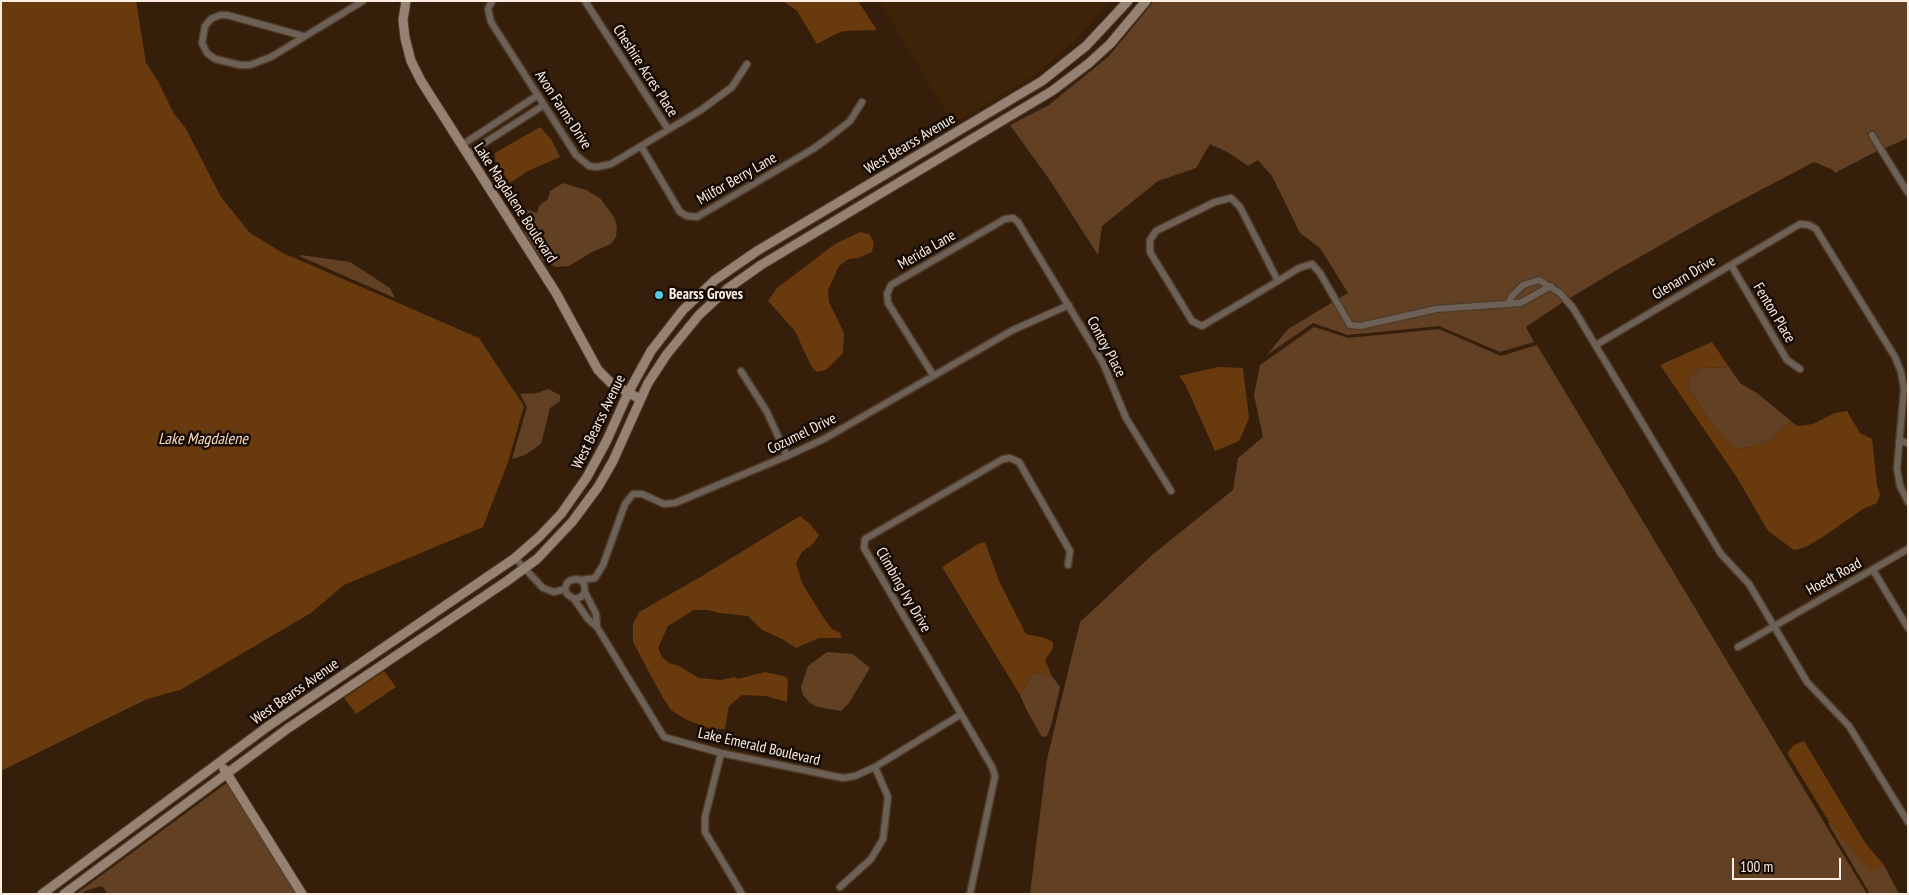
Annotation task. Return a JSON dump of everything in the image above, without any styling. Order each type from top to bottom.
[{"type":"main road","name":"Lake Magdalene Boulevard","points":[[406,1],[403,20],[405,38],[411,60],[421,81],[556,293],[598,370],[611,383],[640,399]]},
{"type":"main road","name":"West Bearss Avenue","points":[[42,894],[291,710],[515,558],[539,537],[561,514],[595,464],[628,393],[664,332],[698,294],[720,276],[757,251],[1042,81],[1086,46],[1128,1]]},
{"type":"main road","name":"West Bearss Avenue","points":[[64,894],[287,729],[525,568],[567,527],[598,487],[613,462],[640,399],[658,367],[676,341],[726,289],[761,265],[1052,91],[1088,64],[1110,44],[1146,1]]},
{"type":"main road","points":[[220,762],[302,894]]},
{"type":"street","points":[[303,36],[228,15],[211,19],[205,26],[202,43],[207,53],[215,59],[240,65],[250,65],[271,57],[363,1]]},
{"type":"street","name":"Avon Farms Drive","points":[[492,1],[488,9],[489,18],[576,154],[589,166],[604,166],[701,110],[725,93],[737,80],[747,64]]},
{"type":"street","name":"Cheshire Acres Place","points":[[585,1],[668,130]]},
{"type":"street","points":[[462,145],[538,95]]},
{"type":"street","name":"Milfor Berry Lane","points":[[641,146],[680,212],[687,216],[697,216],[804,154],[831,136],[850,121],[862,102]]},
{"type":"street","points":[[468,154],[544,105]]},
{"type":"street","points":[[508,115],[514,124]]},
{"type":"street","points":[[1872,135],[1908,193]]},
{"type":"street","points":[[1278,281],[1240,207],[1230,198],[1215,202],[1156,231],[1150,240],[1150,252],[1192,321],[1202,326],[1278,281],[1299,268],[1312,264],[1320,273],[1350,326],[1360,326],[1436,308],[1520,303],[1551,286]]},
{"type":"street","name":"Contoy Place","points":[[1013,218],[1018,222],[1103,363],[1126,418],[1171,491]]},
{"type":"street","name":"Merida Lane","points":[[933,375],[888,303],[887,294],[891,285],[1005,219],[1013,218]]},
{"type":"street","name":"Glenarn Drive","points":[[1596,345],[1800,224],[1809,225],[1816,229],[1895,357],[1901,372],[1904,389],[1896,468],[1900,486],[1908,502]]},
{"type":"street","name":"Fenton Place","points":[[1731,264],[1787,360],[1800,369]]},
{"type":"street","points":[[1508,303],[1522,285],[1540,280],[1551,286],[1573,308],[1721,554],[1749,584],[1807,682],[1850,726],[1908,822]]},
{"type":"street","name":"Cozumel Drive","points":[[581,580],[595,578],[602,565],[625,504],[633,494],[642,494],[664,504],[675,503],[787,456],[824,439],[1013,330],[1069,305]]},
{"type":"street","points":[[741,371],[767,412],[787,456]]},
{"type":"street","points":[[1899,441],[1908,443]]},
{"type":"street","name":"Climbing Ivy Drive","points":[[970,894],[995,776],[992,767],[864,548],[865,540],[1003,459],[1010,458],[1019,462],[1070,551],[1068,565]]},
{"type":"street","name":"Hoedt Road","points":[[1738,647],[1908,549]]},
{"type":"street","points":[[515,558],[543,588],[554,592],[566,589]]},
{"type":"street","points":[[1873,570],[1908,628]]},
{"type":"street","points":[[571,580],[581,580],[585,585],[585,592],[581,597],[574,599],[567,594],[567,583],[571,580]]},
{"type":"street","name":"Lake Emerald Boulevard","points":[[585,592],[596,614],[597,627]]},
{"type":"street","name":"Lake Emerald Boulevard","points":[[574,599],[588,619],[597,627],[664,737],[721,753],[843,778],[855,776],[874,767],[960,715]]},
{"type":"street","points":[[721,753],[705,817],[705,832],[742,894]]},
{"type":"street","points":[[840,887],[871,859],[883,839],[888,797],[874,767]]},
{"type":"shaded area","points":[[879,1],[1110,1],[1080,36],[1035,75],[953,124]]},
{"type":"shaded area","points":[[1154,1],[1908,1],[1908,138],[1885,148],[1873,130],[1867,134],[1877,151],[1835,173],[1833,170],[1814,162],[1715,214],[1570,298],[1550,281],[1546,287],[1563,302],[1526,327],[1534,342],[1500,352],[1439,326],[1348,335],[1313,323],[1267,355],[1288,329],[1348,293],[1320,248],[1300,233],[1272,176],[1258,160],[1248,166],[1229,153],[1210,144],[1196,168],[1158,181],[1102,226],[1098,255],[1049,179],[1010,125],[1049,105],[1109,56]]},
{"type":"shaded area","points":[[563,183],[586,190],[600,198],[614,217],[617,227],[616,237],[611,244],[592,252],[569,266],[556,267],[543,261],[527,237],[516,213],[526,209],[537,213],[539,206],[548,199],[550,191]]},
{"type":"shaded area","points":[[299,256],[350,262],[390,288],[395,298]]},
{"type":"shaded area","points":[[1314,327],[1348,338],[1439,329],[1501,356],[1537,345],[1867,894],[1030,894],[1047,759],[1080,622],[1152,555],[1233,490],[1238,458],[1263,437],[1254,395],[1260,365]]},
{"type":"shaded area","points":[[1729,367],[1740,383],[1757,393],[1791,421],[1770,440],[1751,447],[1736,449],[1711,423],[1688,387],[1690,375],[1702,368]]},
{"type":"shaded area","points":[[548,389],[560,395],[560,401],[550,408],[541,444],[525,455],[512,459],[527,407],[520,394],[537,393]]},
{"type":"shaded area","points":[[827,652],[853,654],[870,668],[849,703],[841,711],[818,707],[810,703],[803,695],[801,687],[808,666]]},
{"type":"shaded area","points":[[1042,673],[1052,676],[1060,687],[1051,726],[1047,736],[1042,737],[1020,695],[1033,674]]},
{"type":"shaded area","points":[[228,782],[298,894],[108,894],[102,886],[85,891],[82,894],[76,894]]},
{"type":"shaded area","points":[[1828,823],[1871,871],[1884,865],[1899,894],[1870,894]]},
{"type":"water","name":"Lake Magdalene","points":[[1,1],[136,1],[146,63],[158,81],[174,114],[185,127],[221,197],[250,233],[283,253],[479,338],[524,406],[508,462],[483,527],[344,585],[311,613],[180,690],[147,699],[1,771]]},
{"type":"water","points":[[783,1],[858,1],[877,30],[844,31],[817,44],[797,11]]},
{"type":"water","points":[[540,127],[551,139],[560,157],[528,171],[510,183],[495,161],[495,153]]},
{"type":"water","points":[[860,232],[869,234],[874,242],[872,252],[858,258],[849,259],[839,266],[828,290],[829,302],[844,333],[843,353],[826,370],[817,372],[811,366],[795,331],[768,301],[777,288],[835,244]]},
{"type":"water","points":[[1712,342],[1729,367],[1702,368],[1690,375],[1688,387],[1711,423],[1736,449],[1751,447],[1770,440],[1791,421],[1797,426],[1813,424],[1835,413],[1847,411],[1860,433],[1872,439],[1877,485],[1880,495],[1877,503],[1863,509],[1806,547],[1794,550],[1768,531],[1736,476],[1660,365]]},
{"type":"water","points":[[1218,367],[1243,368],[1249,418],[1239,441],[1215,451],[1185,384],[1179,376]]},
{"type":"water","points":[[800,516],[819,535],[813,544],[802,552],[796,563],[802,583],[825,620],[832,629],[840,633],[842,638],[819,638],[796,648],[762,630],[748,616],[708,610],[694,610],[668,626],[658,648],[662,657],[669,663],[679,666],[699,678],[721,680],[734,677],[738,679],[765,672],[783,676],[788,679],[787,702],[766,696],[742,695],[729,706],[725,729],[711,729],[685,719],[671,710],[633,642],[633,624],[639,612]]},
{"type":"water","points":[[985,542],[999,581],[1026,634],[1045,638],[1053,642],[1053,648],[1045,660],[1052,676],[1042,673],[1033,674],[1020,695],[942,567],[978,544]]},
{"type":"water","points":[[384,671],[396,687],[356,714],[344,698]]},
{"type":"water","points":[[1804,741],[1866,844],[1884,865],[1871,872],[1831,825],[1787,753],[1794,745]]},
{"type":"place","name":"Bearss Groves","points":[[659,295]]}]
